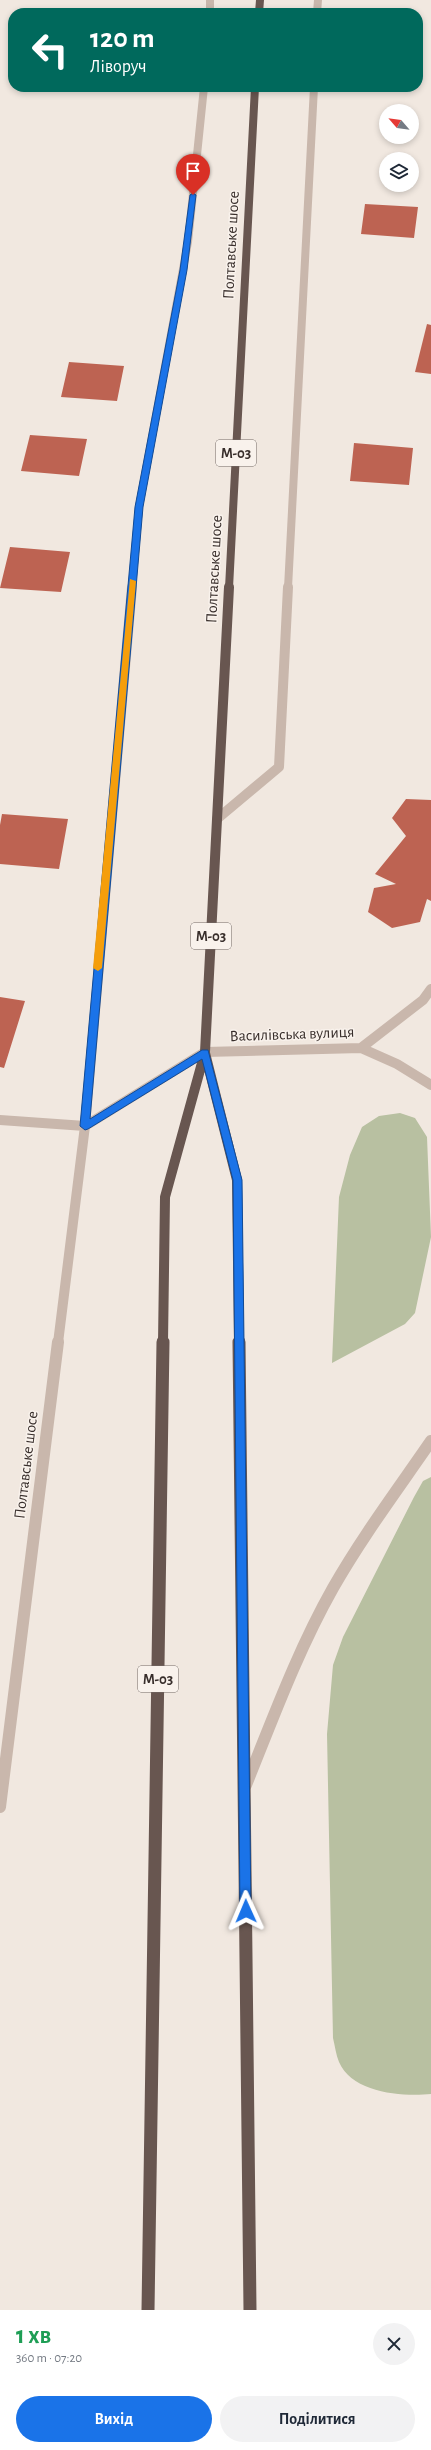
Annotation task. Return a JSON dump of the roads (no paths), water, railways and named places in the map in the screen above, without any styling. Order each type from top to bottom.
[{"type":"highway","name":"Полтавське шосе","points":[[205,1052],[255,92]]},
{"type":"highway","name":"М-03","points":[[205,1052],[237,1180],[250,2310]]},
{"type":"highway","name":"М-03","points":[[148,2310],[165,1197],[205,1052]]},
{"type":"street","name":"Полтавське шосе","points":[[0,1807],[85,1126],[139,507],[188,242],[203,92]]},
{"type":"street","points":[[217,819],[279,767],[314,92]]},
{"type":"street","name":"Василівська вулиця","points":[[205,1052],[361,1048],[423,1000],[431,989]]},
{"type":"street","points":[[361,1048],[397,1064],[431,1085]]},
{"type":"street","points":[[0,1120],[85,1126],[205,1052]]},
{"type":"street","points":[[244,1789],[297,1658],[333,1588],[362,1541],[431,1441]]}]
